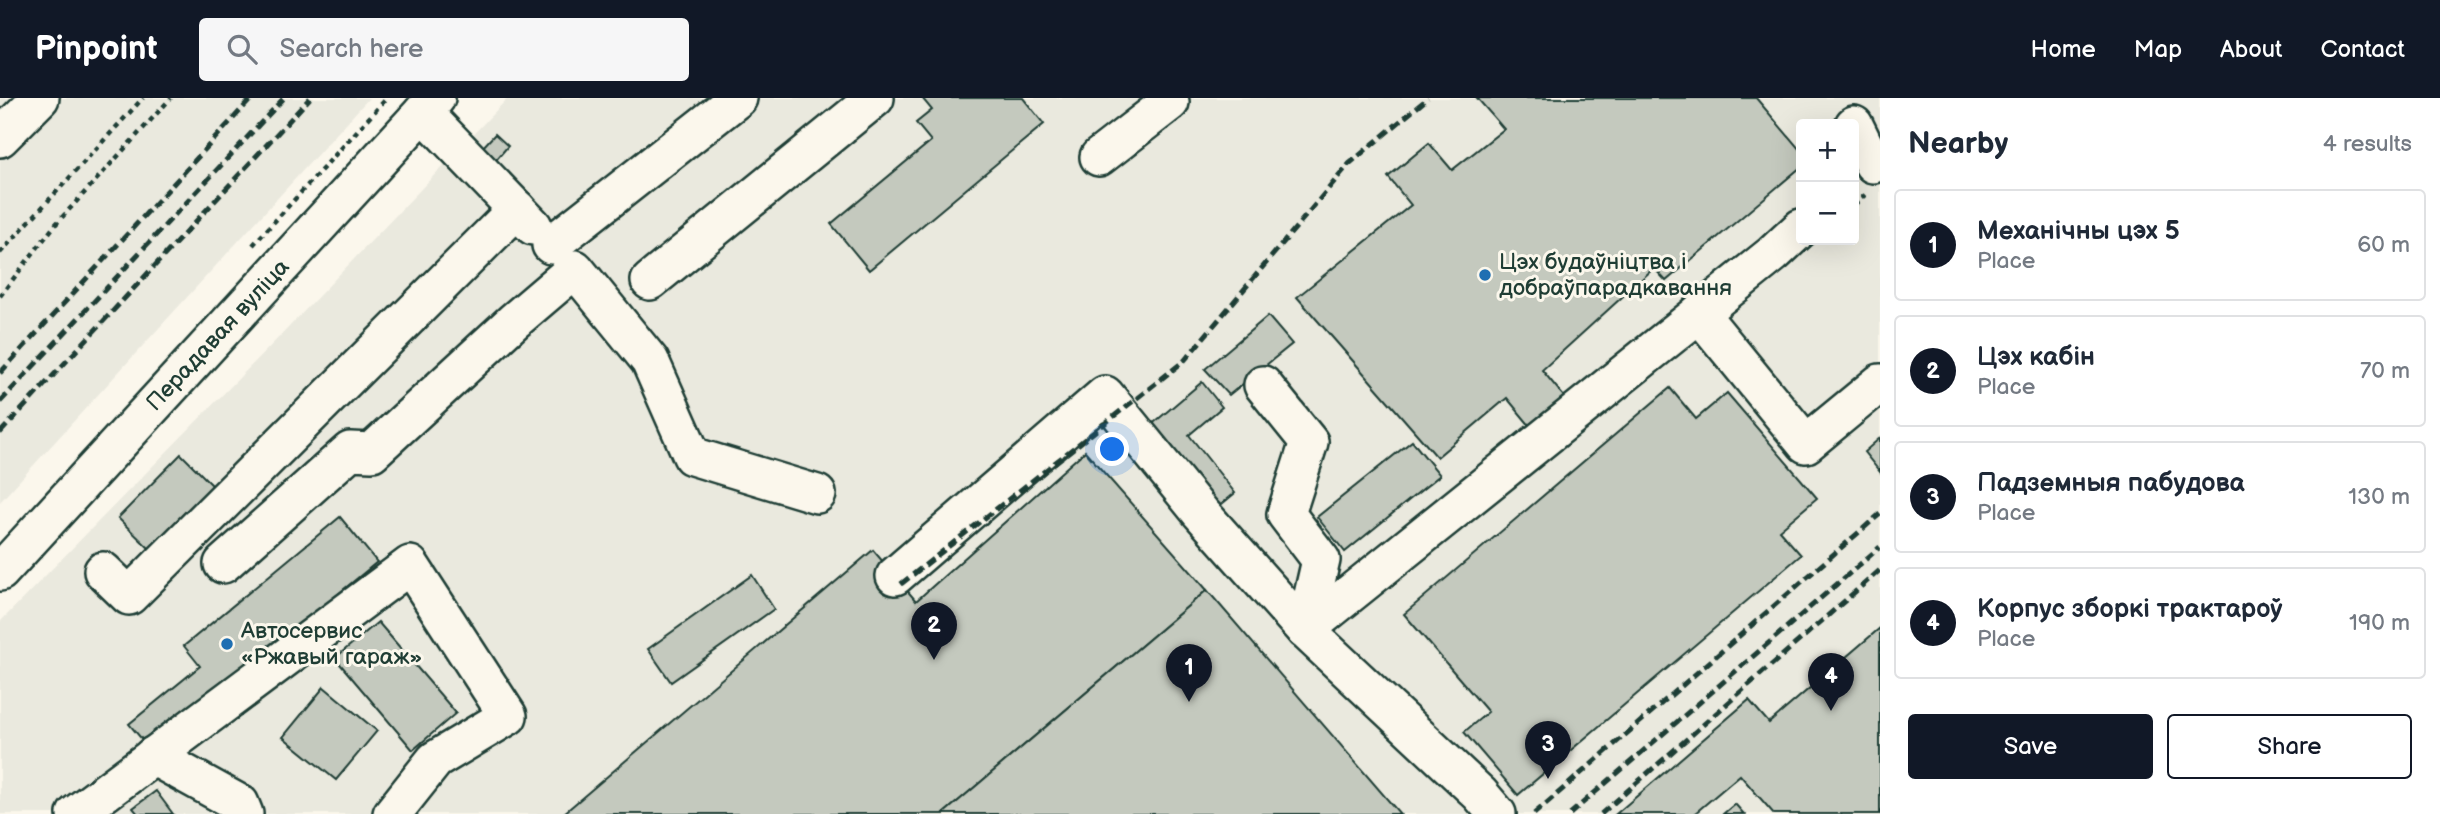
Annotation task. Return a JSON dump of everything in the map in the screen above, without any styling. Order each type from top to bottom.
[{"type":"street","points":[[0,138],[40,98]]},
{"type":"street","points":[[223,564],[350,450],[372,452],[514,321],[563,257],[738,98]]},
{"type":"street","points":[[650,281],[875,98]]},
{"type":"street","points":[[1840,98],[1851,119]]},
{"type":"street","points":[[1099,157],[1170,102]]},
{"type":"street","points":[[430,105],[650,361],[692,456],[817,494]]},
{"type":"street","name":"Перадавая вуліца","points":[[0,572],[430,105]]},
{"type":"street","points":[[1859,139],[1869,168]]},
{"type":"street","points":[[103,571],[128,596],[517,209]]},
{"type":"street","points":[[1306,630],[1796,232]]},
{"type":"street","points":[[1699,313],[1806,444],[1880,383]]},
{"type":"street","points":[[1264,385],[1309,442],[1286,514],[1321,560],[1306,630]]},
{"type":"street","points":[[895,576],[1105,395],[1201,513],[1306,630],[1477,807]]},
{"type":"street","points":[[76,814],[410,565],[508,716],[435,760],[392,814]]},
{"type":"street","points":[[153,756],[240,804],[244,814]]},
{"type":"path","points":[[0,253],[143,98]]},
{"type":"path","points":[[0,296],[55,225],[172,98]]},
{"type":"shaded area","points":[[0,98],[369,98],[0,502]]},
{"type":"shaded area","points":[[508,98],[1880,98],[1880,814],[0,814],[0,622],[289,327]]},
{"type":"building","points":[[922,98],[1023,98],[1044,124],[869,270],[831,224],[931,141],[916,123],[932,110]]},
{"type":"building","name":"Цэх будаўніцтва і добраўпарадкавання","points":[[1477,98],[1756,98],[1796,145],[1796,171],[1666,281],[1654,268],[1542,370],[1566,399],[1531,427],[1507,398],[1437,457],[1297,297],[1411,205],[1388,177],[1429,143],[1452,170],[1504,129]]},
{"type":"building","points":[[495,134],[508,146],[496,160],[482,148]]},
{"type":"building","points":[[1268,316],[1292,344],[1229,395],[1205,369]]},
{"type":"building","points":[[1202,382],[1222,407],[1189,435],[1235,493],[1211,513],[1143,432]]},
{"type":"building","points":[[1670,388],[1696,419],[1727,393],[1817,498],[1779,530],[1801,555],[1518,795],[1464,732],[1488,712],[1404,614]]},
{"type":"building","points":[[1880,438],[1880,472],[1864,452]]},
{"type":"building","points":[[1412,441],[1440,475],[1345,552],[1317,517]]},
{"type":"building","points":[[1085,451],[1207,590],[943,814],[563,814],[873,550],[916,601]]},
{"type":"building","points":[[181,454],[215,488],[152,551],[118,518]]},
{"type":"building","points":[[340,517],[377,562],[150,749],[129,724],[200,666],[184,646]]},
{"type":"building","points":[[752,575],[774,609],[671,682],[648,649]]},
{"type":"building","points":[[1207,590],[1400,814],[943,814]]},
{"type":"building","points":[[378,622],[456,713],[413,750],[335,658]]},
{"type":"building","points":[[1880,628],[1880,814],[1774,814],[1740,775],[1694,814],[1616,814],[1749,700],[1769,723]]},
{"type":"building","points":[[324,687],[377,731],[336,780],[283,737]]},
{"type":"building","points":[[156,791],[173,814],[138,814],[133,808]]},
{"type":"building","points":[[1735,804],[1744,814],[1723,814]]},
{"type":"railway","points":[[0,373],[252,98]]},
{"type":"railway","points":[[0,402],[284,98]]},
{"type":"railway","points":[[0,433],[310,98]]},
{"type":"railway","points":[[901,584],[1184,361],[1349,164],[1428,98]]},
{"type":"railway","points":[[1534,814],[1880,514]]},
{"type":"railway","points":[[1570,814],[1880,547]]},
{"type":"railway","points":[[1601,814],[1880,570]]},
{"type":"place","name":"Цэх будаўніцтва і добраўпарадкавання","points":[[1485,275]]},
{"type":"place","name":"Автосервис «Ржавый гараж»","points":[[227,644]]},
{"type":"place","name":"Цэх кабін","points":[[934,660]]},
{"type":"place","name":"Механічны цэх 5","points":[[1189,702]]},
{"type":"place","name":"Корпус зборкі трактароў","points":[[1831,711]]},
{"type":"place","name":"Падземныя пабудова","points":[[1548,779]]}]
